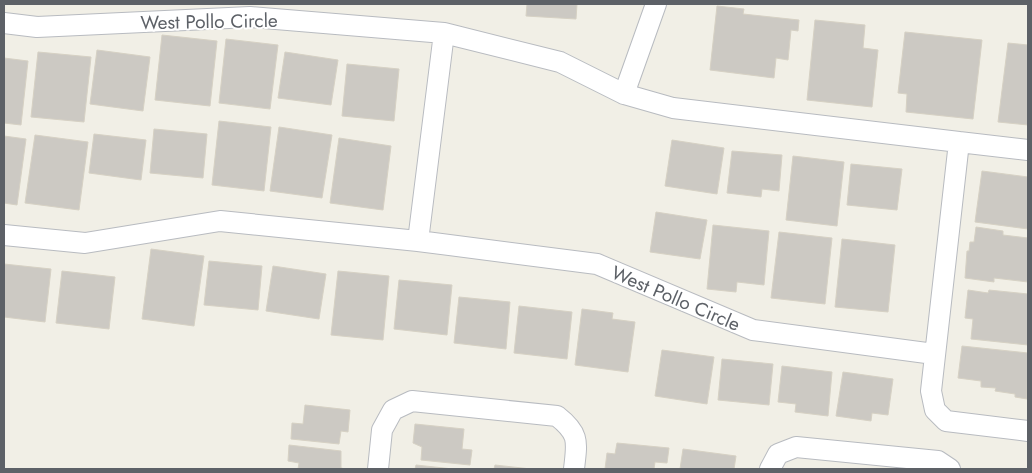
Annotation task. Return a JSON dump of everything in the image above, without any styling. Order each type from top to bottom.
[{"type":"street","points":[[624,94],[656,4]]},
{"type":"street","name":"West Pollo Circle","points":[[4,24],[37,26],[250,17],[444,33],[560,62],[624,94],[674,108],[1028,150]]},
{"type":"street","points":[[418,241],[444,33]]},
{"type":"street","points":[[959,142],[931,391],[936,410],[946,422],[1028,431]]},
{"type":"street","name":"West Pollo Circle","points":[[4,235],[85,243],[220,221],[418,241],[598,264],[752,330],[934,354]]},
{"type":"street","points":[[378,469],[382,430],[393,410],[412,401],[557,416],[572,428],[576,444],[574,469]]},
{"type":"street","points":[[770,469],[778,454],[796,447],[938,461],[950,469]]},
{"type":"building","points":[[527,4],[577,4],[576,19],[526,16]]},
{"type":"building","points":[[717,6],[744,9],[743,14],[799,20],[798,31],[791,30],[788,60],[776,58],[774,78],[710,70]]},
{"type":"building","points":[[815,20],[865,25],[863,48],[878,50],[872,107],[807,100]]},
{"type":"building","points":[[905,32],[982,40],[973,119],[906,112],[907,94],[898,93]]},
{"type":"building","points":[[162,35],[217,41],[210,106],[155,100]]},
{"type":"building","points":[[226,39],[278,45],[270,109],[219,103]]},
{"type":"building","points":[[1008,43],[1028,45],[1028,125],[998,122]]},
{"type":"building","points":[[97,50],[150,57],[143,111],[90,104]]},
{"type":"building","points":[[38,52],[91,57],[84,122],[31,117]]},
{"type":"building","points":[[285,52],[338,60],[331,105],[278,98]]},
{"type":"building","points":[[4,58],[28,61],[21,125],[4,123]]},
{"type":"building","points":[[347,64],[399,69],[394,121],[342,116]]},
{"type":"building","points":[[219,121],[271,127],[264,191],[212,185]]},
{"type":"building","points":[[279,127],[332,135],[322,198],[270,191]]},
{"type":"building","points":[[154,129],[207,134],[203,178],[150,173]]},
{"type":"building","points":[[94,134],[146,140],[141,180],[89,173]]},
{"type":"building","points":[[35,135],[88,142],[79,210],[25,203]]},
{"type":"building","points":[[4,136],[26,139],[17,205],[4,203]]},
{"type":"building","points":[[339,138],[391,146],[383,210],[330,203]]},
{"type":"building","points":[[672,140],[724,148],[717,194],[665,186]]},
{"type":"building","points":[[732,151],[782,155],[779,191],[762,189],[761,197],[727,193]]},
{"type":"building","points":[[793,156],[844,162],[837,226],[786,220]]},
{"type":"building","points":[[851,164],[902,169],[897,210],[847,205]]},
{"type":"building","points":[[982,171],[1028,177],[1028,229],[975,222]]},
{"type":"building","points":[[656,212],[707,220],[700,259],[650,252]]},
{"type":"building","points":[[713,225],[769,231],[764,285],[737,282],[736,292],[707,289]]},
{"type":"building","points":[[976,227],[1003,231],[1003,235],[1028,238],[1028,282],[994,278],[994,282],[965,278],[967,251],[969,251],[970,242],[974,242]]},
{"type":"building","points":[[779,232],[832,238],[825,304],[771,298]]},
{"type":"building","points":[[842,239],[895,245],[888,312],[835,307]]},
{"type":"building","points":[[151,249],[204,256],[194,326],[142,319]]},
{"type":"building","points":[[209,261],[262,266],[258,310],[204,305]]},
{"type":"building","points":[[4,264],[51,269],[45,322],[4,317]]},
{"type":"building","points":[[273,266],[326,274],[319,319],[266,311]]},
{"type":"building","points":[[62,271],[115,277],[109,329],[56,323]]},
{"type":"building","points":[[338,271],[389,276],[383,340],[331,335]]},
{"type":"building","points":[[399,280],[452,285],[447,335],[394,329]]},
{"type":"building","points":[[968,290],[988,293],[989,290],[1028,294],[1028,345],[971,339],[973,319],[965,318]]},
{"type":"building","points":[[459,297],[510,302],[506,349],[454,343]]},
{"type":"building","points":[[519,306],[572,312],[567,359],[514,353]]},
{"type":"building","points":[[582,309],[613,313],[612,319],[635,322],[628,372],[575,365]]},
{"type":"building","points":[[962,346],[1028,353],[1027,399],[1015,397],[1015,394],[995,391],[996,388],[981,387],[981,381],[958,378]]},
{"type":"building","points":[[662,350],[714,357],[707,404],[655,396]]},
{"type":"building","points":[[722,359],[773,364],[769,405],[718,400]]},
{"type":"building","points":[[782,366],[832,372],[828,416],[795,412],[796,404],[778,402]]},
{"type":"building","points":[[843,372],[893,379],[888,415],[872,413],[871,421],[836,416]]},
{"type":"building","points":[[305,405],[350,410],[348,432],[341,431],[339,444],[291,439],[292,423],[303,424]]},
{"type":"building","points":[[415,424],[464,429],[462,449],[472,450],[470,465],[421,460],[422,447],[413,443]]},
{"type":"building","points":[[617,443],[669,448],[667,463],[655,462],[654,469],[605,469],[607,453],[615,454]]},
{"type":"building","points":[[289,445],[341,451],[341,468],[345,469],[298,469],[299,463],[288,461]]},
{"type":"building","points":[[683,449],[736,456],[734,469],[680,469]]},
{"type":"building","points":[[416,465],[453,469],[415,469]]},
{"type":"building","points":[[495,465],[531,469],[494,469]]}]
